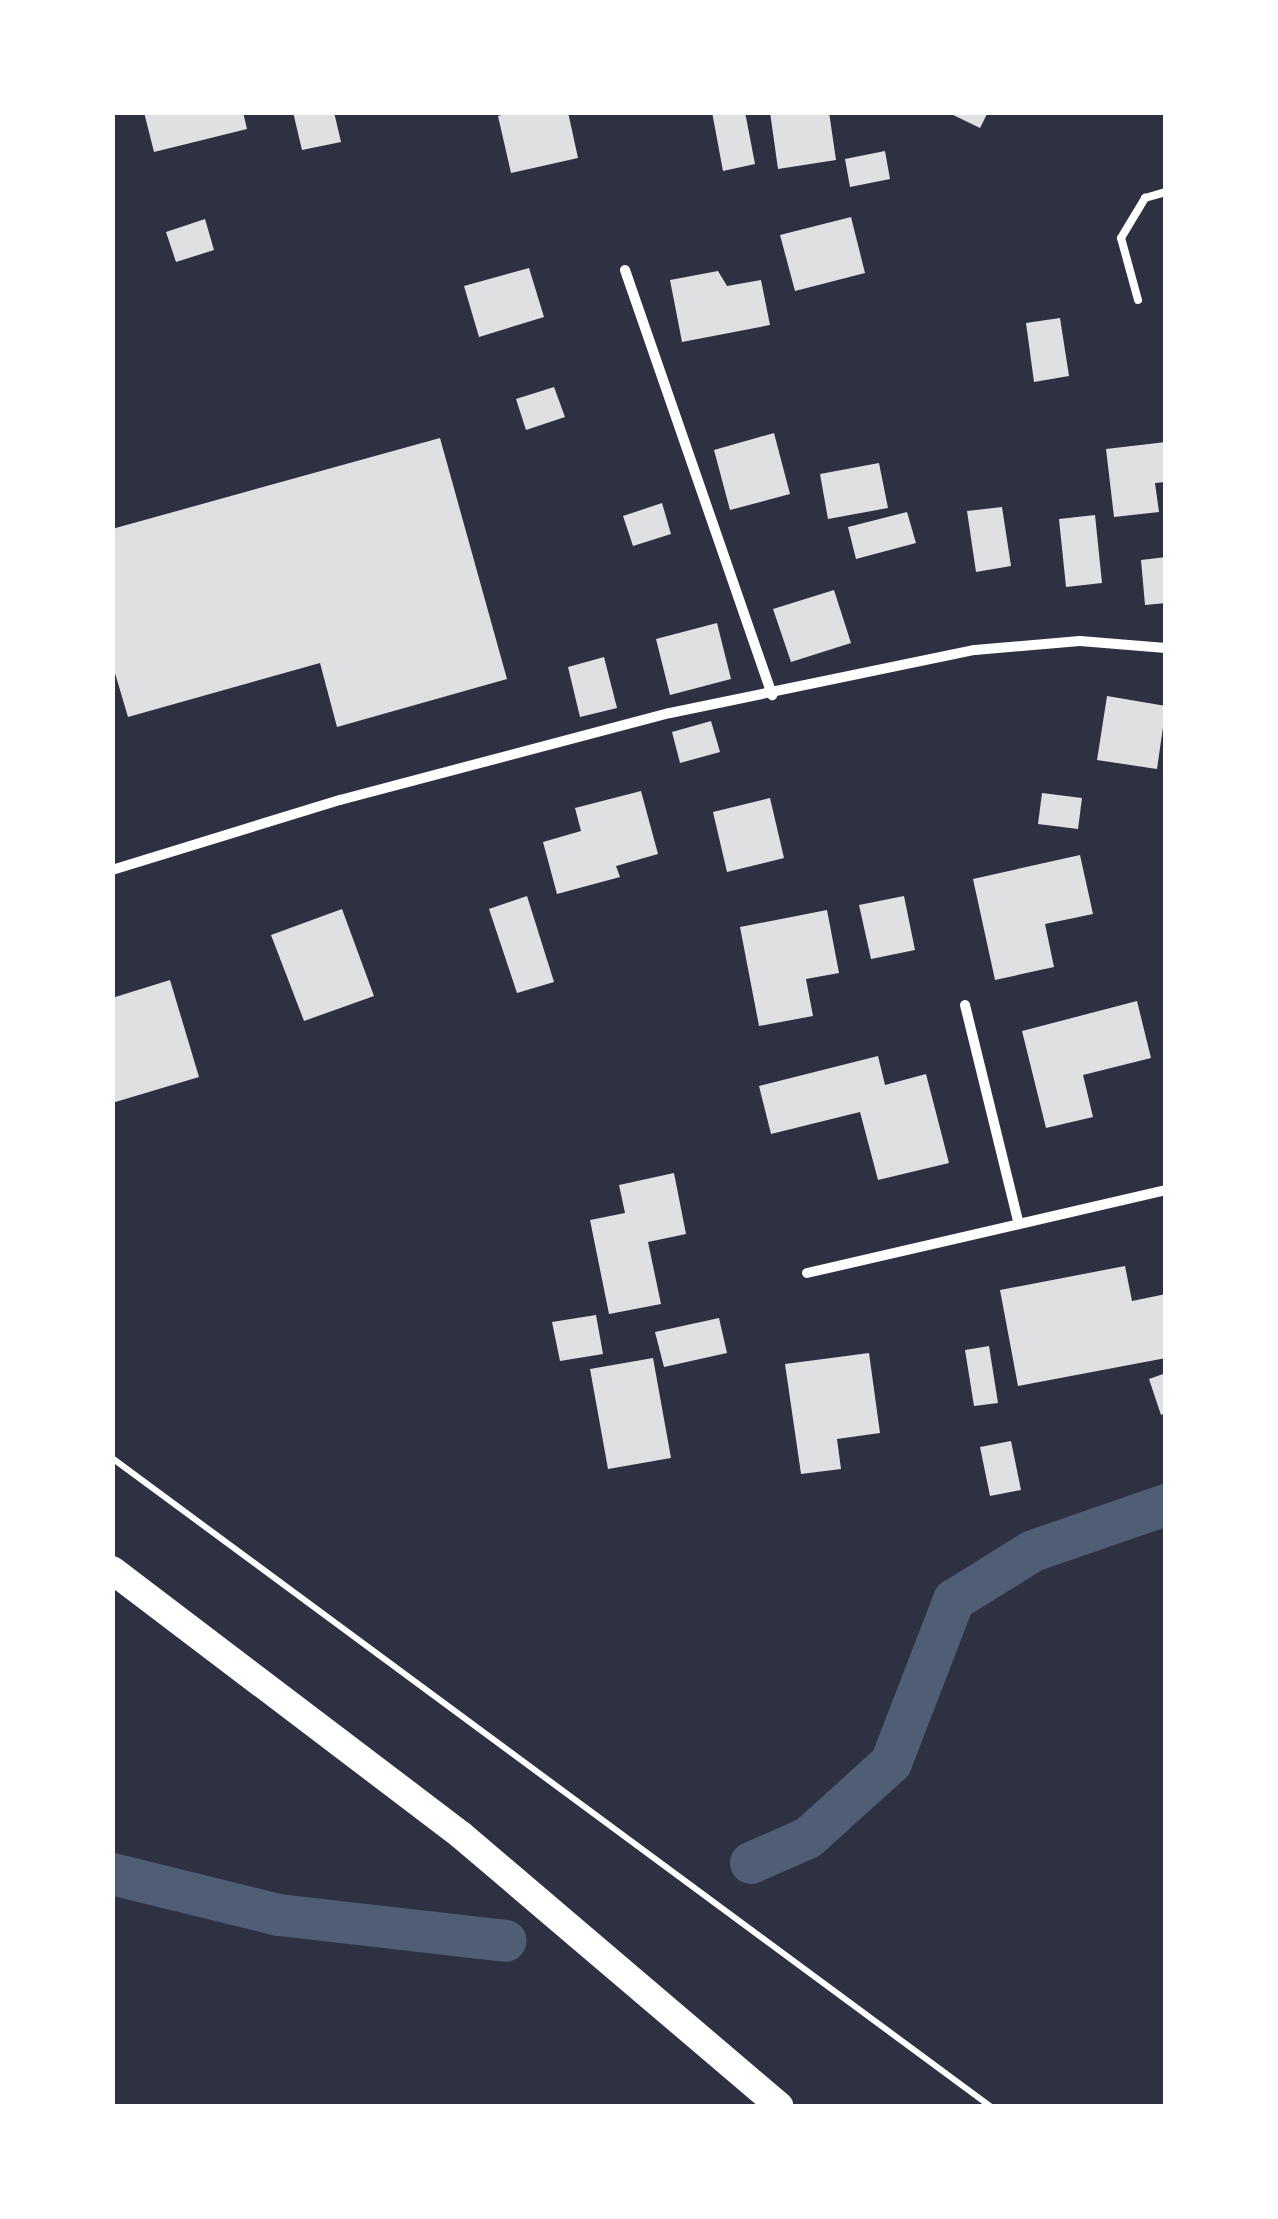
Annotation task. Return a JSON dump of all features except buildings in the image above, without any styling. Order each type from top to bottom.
[{"type":"highway","points":[[112,1570],[462,1835],[779,2106]]},
{"type":"street","points":[[625,270],[772,694]]},
{"type":"street","points":[[112,870],[486,761],[670,713],[975,650],[1080,640],[1166,648]]},
{"type":"street","points":[[965,1005],[1018,1220]]},
{"type":"street","points":[[807,1273],[1018,1220],[1166,1190]]},
{"type":"lane","points":[[1138,300],[1121,238],[1145,198],[1166,192]]},
{"type":"path","points":[[112,1458],[990,2106]]},
{"type":"waterway","points":[[751,1863],[808,1838],[891,1763],[954,1600],[1033,1551],[1166,1505]]},
{"type":"waterway","points":[[112,1874],[279,1915],[506,1941]]}]
